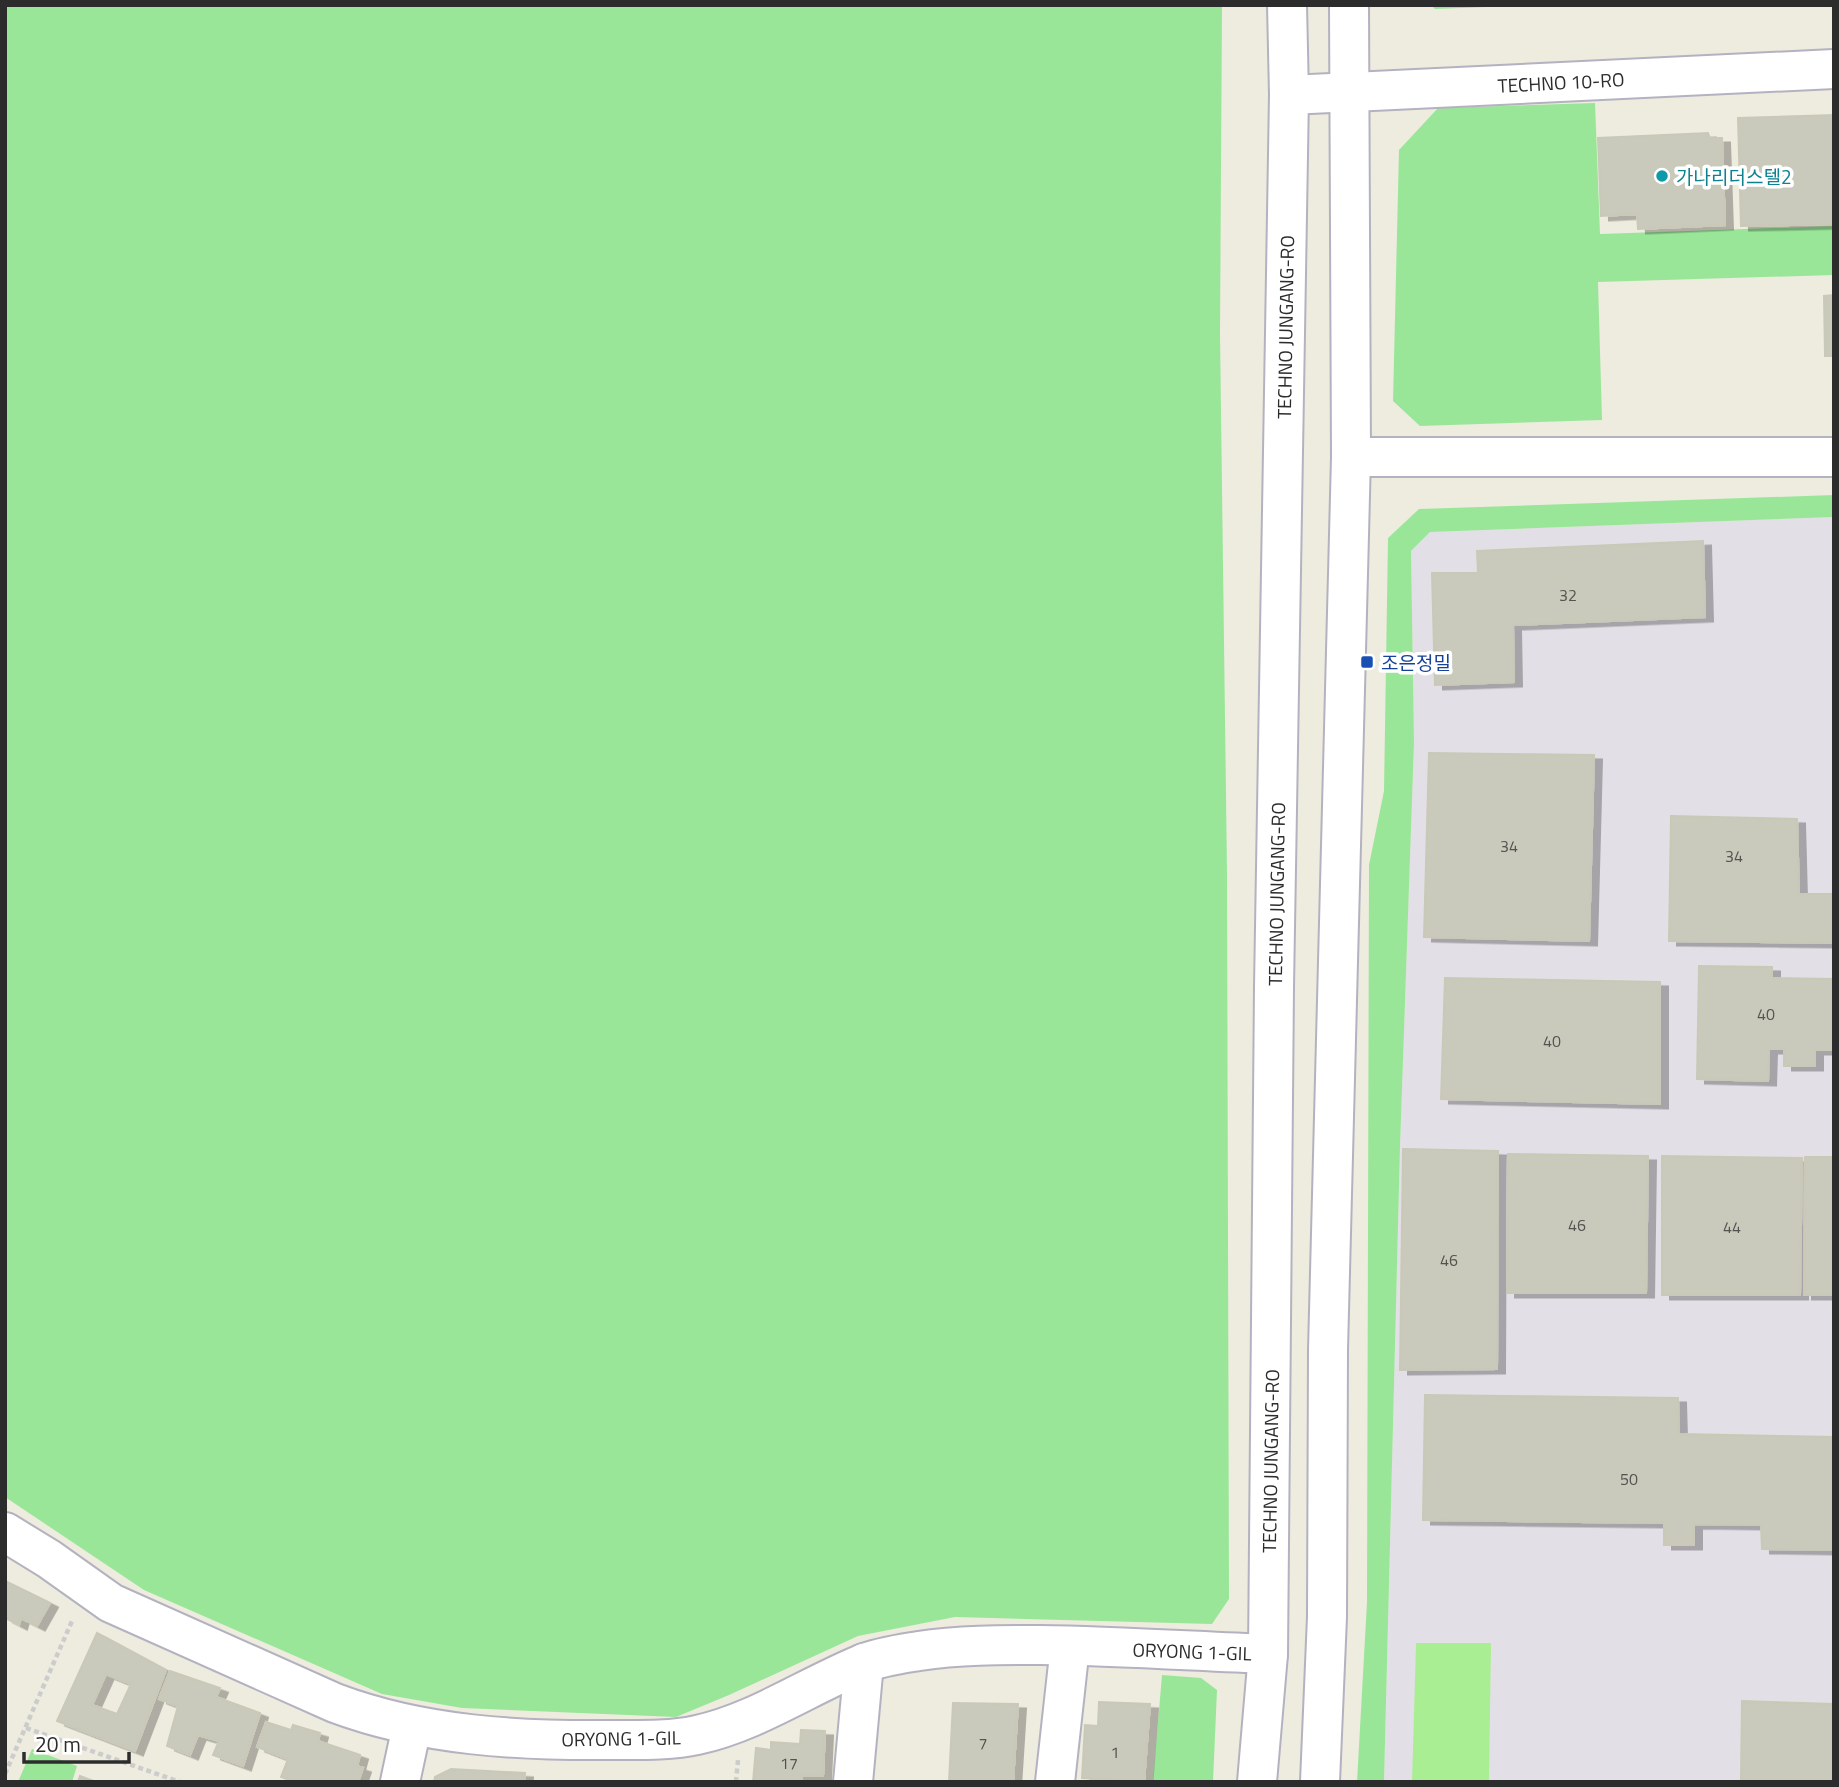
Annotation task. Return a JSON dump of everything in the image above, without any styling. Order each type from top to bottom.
[{"type":"main road","name":"TECHNO JUNGANG-RO","points":[[1257,1782],[1268,1654],[1274,987],[1289,95],[1287,5]]},
{"type":"main road","points":[[1320,1782],[1327,1617],[1328,1349],[1351,457],[1349,5]]},
{"type":"main road","name":"TECHNO 10-RO","points":[[1289,95],[1834,69]]},
{"type":"main road","points":[[1351,457],[1834,457]]},
{"type":"main road","name":"ORYONG 1-GIL","points":[[5,1532],[111,1603],[335,1703],[366,1715],[412,1726],[489,1736],[636,1740],[696,1736],[754,1716],[864,1663],[918,1651],[970,1645],[1268,1654]]},
{"type":"main road","points":[[1055,1782],[1070,1646]]},
{"type":"main road","points":[[853,1782],[864,1663]]},
{"type":"main road","points":[[400,1782],[412,1726]]},
{"type":"path","points":[[5,1774],[87,1586]]},
{"type":"path","points":[[26,1728],[180,1782]]},
{"type":"shaded area","points":[[1834,517],[1834,1782],[1384,1782],[1400,1147],[1414,742],[1411,551],[1430,532]]},
{"type":"green space","points":[[5,5],[1222,5],[1220,334],[1227,872],[1229,1599],[1212,1624],[955,1617],[858,1636],[676,1717],[462,1708],[382,1694],[144,1590],[5,1497]]},
{"type":"green space","points":[[1431,5],[1542,5],[1435,9]]},
{"type":"green space","points":[[1595,103],[1600,234],[1834,226],[1834,275],[1598,282],[1602,420],[1420,426],[1393,401],[1399,150],[1438,108]]},
{"type":"green space","points":[[1834,495],[1834,517],[1430,532],[1411,551],[1414,742],[1400,1147],[1384,1782],[1357,1782],[1367,1602],[1369,865],[1384,791],[1388,538],[1419,509]]},
{"type":"green space","points":[[1416,1643],[1491,1643],[1489,1782],[1412,1782]]},
{"type":"green space","points":[[1162,1675],[1201,1678],[1217,1690],[1213,1782],[1153,1782]]},
{"type":"green space","points":[[32,1749],[77,1766],[72,1782],[18,1782]]},
{"type":"building","points":[[1834,115],[1834,224],[1741,226],[1738,118]]},
{"type":"building","name":"가나리더스텔2","points":[[1708,133],[1710,138],[1722,138],[1725,225],[1638,229],[1637,214],[1601,216],[1598,138]]},
{"type":"building","points":[[1834,295],[1834,356],[1825,356],[1824,296]]},
{"type":"building","points":[[1703,541],[1705,617],[1513,625],[1514,682],[1435,685],[1432,573],[1478,573],[1477,551]]},
{"type":"building","points":[[1429,753],[1594,755],[1589,941],[1424,937]]},
{"type":"building","points":[[1671,816],[1797,819],[1799,894],[1834,894],[1834,943],[1669,941]]},
{"type":"building","points":[[1699,966],[1772,967],[1772,978],[1834,979],[1834,1050],[1815,1050],[1815,1066],[1784,1066],[1784,1049],[1769,1049],[1768,1081],[1697,1079]]},
{"type":"building","points":[[1445,978],[1660,982],[1660,1104],[1441,1099]]},
{"type":"building","points":[[1403,1149],[1498,1151],[1497,1369],[1400,1370]]},
{"type":"building","points":[[1508,1154],[1648,1156],[1646,1293],[1507,1293]]},
{"type":"building","points":[[1662,1156],[1802,1158],[1800,1295],[1662,1295]]},
{"type":"building","points":[[1805,1157],[1834,1157],[1834,1295],[1804,1295]]},
{"type":"building","points":[[1425,1395],[1678,1398],[1679,1434],[1834,1437],[1834,1550],[1762,1549],[1761,1525],[1694,1524],[1694,1545],[1664,1545],[1664,1523],[1423,1520]]},
{"type":"building","points":[[5,1581],[50,1603],[37,1626],[21,1618],[19,1625],[5,1618]]},
{"type":"building","points":[[97,1633],[166,1670],[135,1751],[57,1721]],"holes":[[[106,1674],[131,1684],[117,1714],[92,1705]]]},
{"type":"building","points":[[170,1671],[220,1688],[216,1697],[260,1713],[243,1766],[213,1755],[219,1741],[198,1735],[190,1755],[167,1746],[178,1706],[159,1699]]},
{"type":"building","points":[[1742,1701],[1834,1704],[1834,1782],[1741,1782]]},
{"type":"building","points":[[1099,1702],[1150,1704],[1144,1782],[1082,1778],[1085,1725],[1098,1726]]},
{"type":"building","points":[[953,1703],[1018,1704],[1013,1782],[949,1782]]},
{"type":"building","points":[[266,1722],[291,1730],[293,1725],[320,1733],[318,1741],[360,1755],[357,1766],[363,1768],[358,1782],[294,1782],[281,1777],[288,1759],[257,1747]]},
{"type":"building","points":[[801,1730],[825,1731],[823,1776],[802,1775],[801,1782],[753,1782],[756,1748],[771,1750],[771,1742],[800,1744]]},
{"type":"building","points":[[451,1769],[525,1773],[524,1782],[434,1782],[435,1777]]},
{"type":"building","points":[[80,1776],[96,1782],[78,1782]]},
{"type":"place","name":"가나리더스텔2","points":[[1662,176]]},
{"type":"place","name":"조은정밀","points":[[1367,662]]}]
